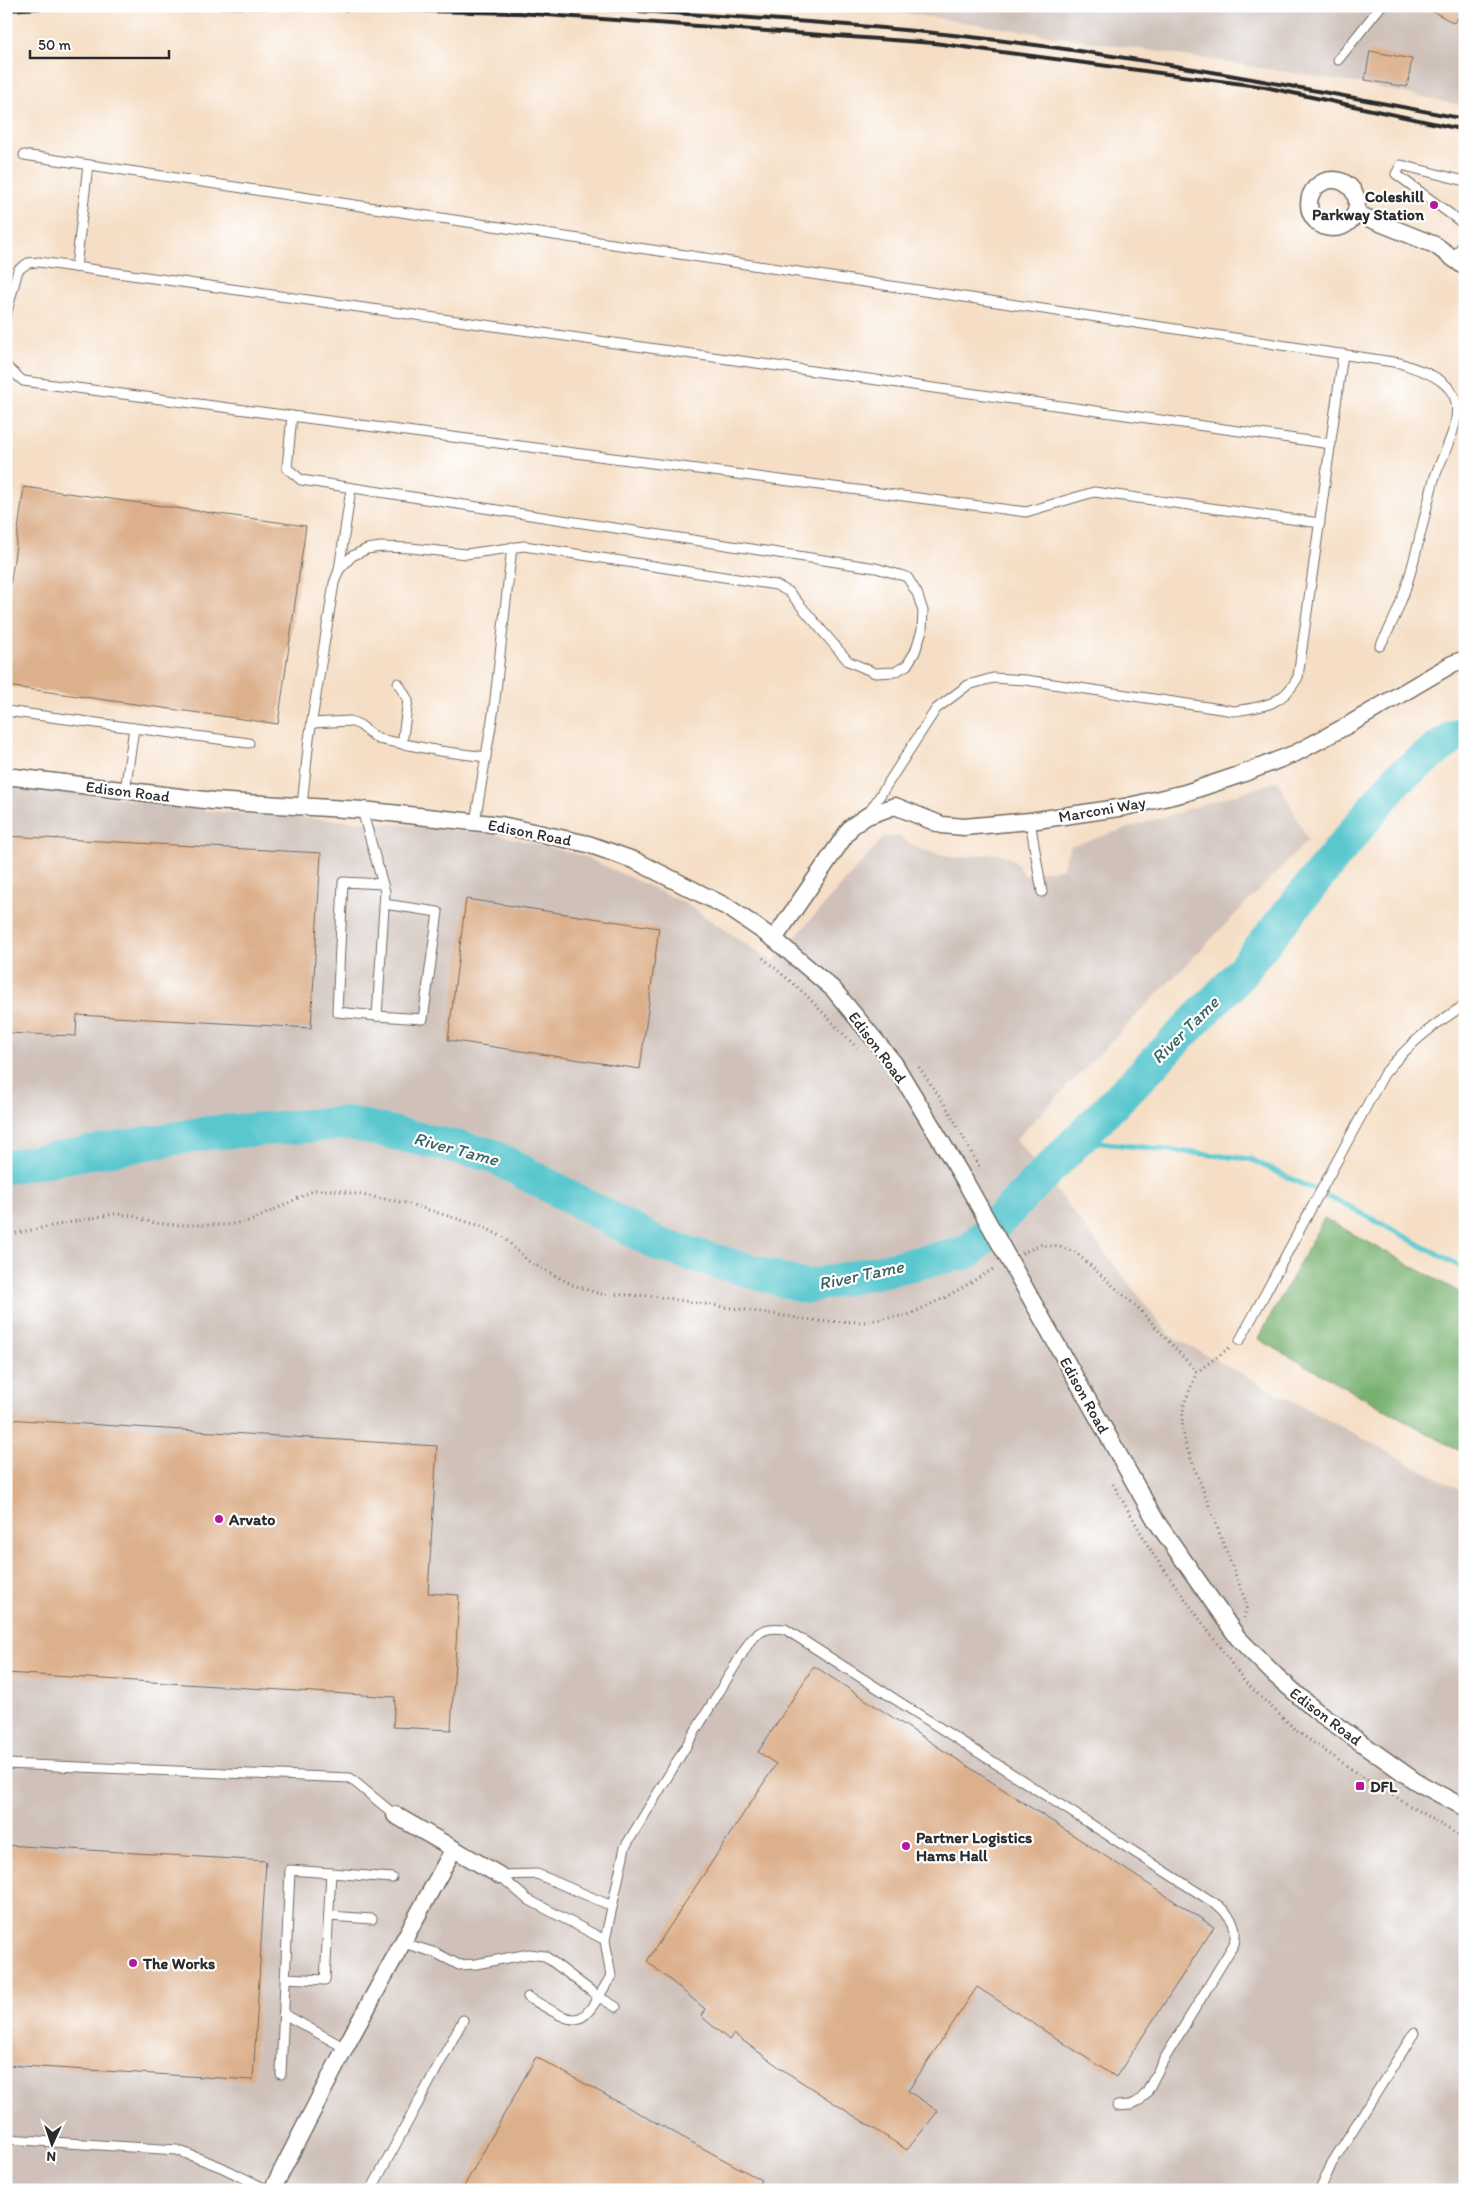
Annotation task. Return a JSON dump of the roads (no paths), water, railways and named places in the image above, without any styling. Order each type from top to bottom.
[{"type":"street","points":[[1355,213],[1435,245],[1459,263]]},
{"type":"street","name":"Marconi Way","points":[[774,938],[851,827],[867,816],[894,806],[942,825],[964,827],[1030,821],[1126,807],[1184,793],[1242,774],[1296,753],[1452,664],[1465,659]]},
{"type":"street","name":"Edison Road","points":[[6,776],[213,801],[362,810],[500,824],[588,844],[636,861],[729,908],[774,938],[833,989],[894,1063],[965,1181],[1007,1264],[1056,1344],[1156,1521],[1238,1638],[1276,1676],[1315,1710],[1415,1781],[1465,1808]]},
{"type":"street","points":[[395,1815],[499,1875]]},
{"type":"street","points":[[272,2190],[345,2048],[453,1850]]},
{"type":"lane","points":[[1338,60],[1381,6]]},
{"type":"lane","points":[[24,155],[1400,363],[1430,374],[1447,386],[1454,397],[1457,410],[1451,438],[1433,481],[1411,573],[1391,627],[1380,646]]},
{"type":"lane","points":[[76,267],[88,165]]},
{"type":"lane","points":[[1465,181],[1401,165],[1396,174],[1465,225]]},
{"type":"lane","points":[[1459,263],[1465,242]]},
{"type":"lane","points":[[6,314],[18,270],[28,263],[39,262],[1331,444]]},
{"type":"lane","points":[[867,816],[936,709],[968,685],[993,678],[1026,680],[1234,711],[1264,707],[1280,699],[1292,688],[1298,677],[1343,354]]},
{"type":"lane","points":[[6,366],[23,381],[1026,512],[1094,492],[1320,522]]},
{"type":"lane","points":[[292,416],[288,468],[301,480],[876,568],[906,577],[917,593],[923,611],[922,630],[915,652],[907,665],[895,672],[875,673],[848,661],[789,592],[776,585],[524,546],[466,554],[381,547],[367,549],[352,556],[339,570]]},
{"type":"lane","points":[[302,806],[312,723],[351,489]]},
{"type":"lane","points":[[475,822],[494,708],[512,547]]},
{"type":"lane","points":[[398,683],[408,700],[402,744]]},
{"type":"lane","points":[[6,711],[248,743]]},
{"type":"lane","points":[[312,723],[350,721],[360,725],[378,740],[486,757]]},
{"type":"lane","points":[[125,791],[134,728]]},
{"type":"lane","points":[[362,810],[385,892],[377,1016]]},
{"type":"lane","points":[[1030,821],[1042,892]]},
{"type":"lane","points":[[383,884],[343,882],[337,1012],[423,1019],[438,912],[384,904]]},
{"type":"lane","points":[[1240,1340],[1384,1074],[1405,1049],[1434,1024],[1465,1005]]},
{"type":"lane","points":[[528,1997],[564,2018],[572,2020],[580,2019],[587,2014],[599,1997],[610,1976],[605,1940],[626,1847],[750,1641],[760,1631],[772,1628],[785,1629],[1219,1906],[1230,1917],[1236,1926],[1234,1944],[1163,2061],[1147,2092],[1140,2100],[1130,2105],[1117,2106]]},
{"type":"lane","points":[[6,1764],[350,1778],[395,1815]]},
{"type":"lane","points":[[281,2074],[290,1870],[392,1878]]},
{"type":"lane","points":[[285,1978],[325,1980],[331,1873]]},
{"type":"lane","points":[[499,1875],[537,1874],[612,1906]]},
{"type":"lane","points":[[499,1875],[527,1899],[605,1940]]},
{"type":"lane","points":[[329,1916],[372,1919]]},
{"type":"lane","points":[[403,1943],[436,1953],[459,1966],[529,1954],[545,1956],[599,1997],[616,2007]]},
{"type":"lane","points":[[284,2014],[345,2048]]},
{"type":"lane","points":[[371,2190],[463,2020]]},
{"type":"lane","points":[[1320,2190],[1332,2163],[1414,2032]]},
{"type":"lane","points":[[6,2139],[177,2150],[221,2167],[268,2190]]},
{"type":"waterway","name":"River Tame","points":[[6,1167],[207,1133],[348,1123],[491,1155],[660,1245],[806,1287],[968,1252],[1231,984],[1398,778],[1454,737],[1465,733]]},
{"type":"waterway","points":[[1077,1140],[1250,1159],[1352,1208],[1465,1269]]},
{"type":"railway","points":[[6,10],[79,6]]},
{"type":"railway","points":[[187,6],[519,13],[934,43],[1265,87],[1465,130]]},
{"type":"railway","points":[[558,6],[840,24],[1001,40],[1200,70],[1465,119]]},
{"type":"place","name":"Coleshill Parkway Station","points":[[1434,205]]},
{"type":"place","name":"Arvato","points":[[219,1519]]},
{"type":"place","name":"DFL","points":[[1360,1786]]},
{"type":"place","name":"Partner Logistics Hams Hall","points":[[906,1846]]},
{"type":"place","name":"The Works","points":[[133,1963]]}]
